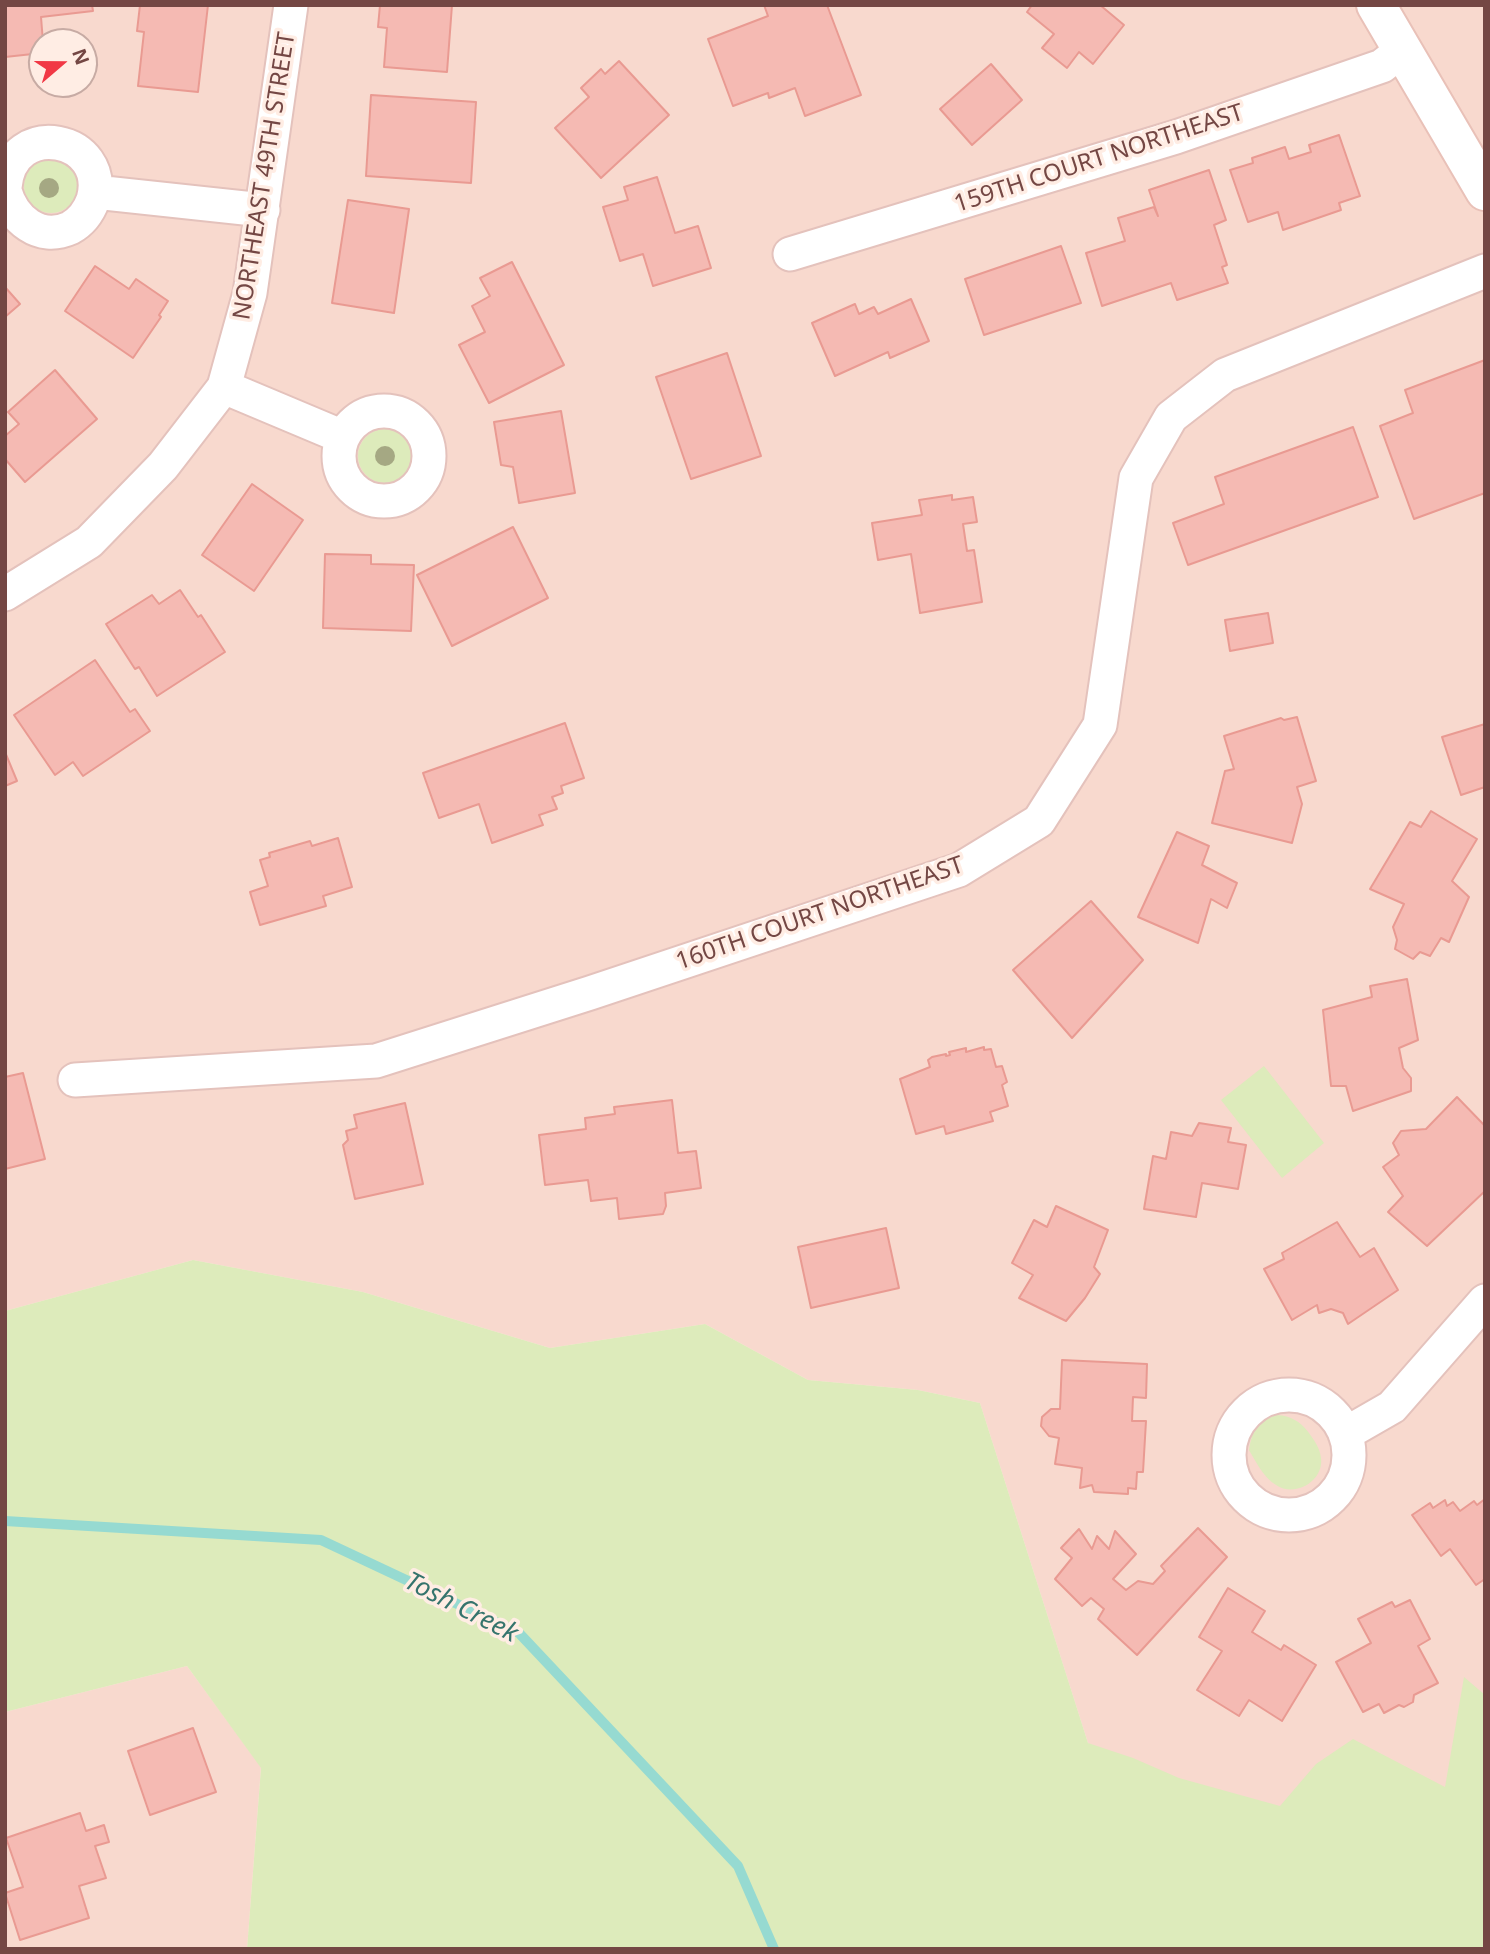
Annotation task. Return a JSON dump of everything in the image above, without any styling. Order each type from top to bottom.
[{"type":"main road","points":[[1376,5],[1485,191]]},
{"type":"street","name":"NORTHEAST 49TH STREET","points":[[224,387],[250,293],[291,5]]},
{"type":"street","name":"159TH COURT NORTHEAST","points":[[790,254],[1176,136],[1382,66],[1401,51]]},
{"type":"street","points":[[49,142],[64,144],[78,151],[88,162],[94,177],[95,192],[91,207],[81,220],[69,228],[41,231],[22,221],[9,204],[5,189],[6,176],[12,162],[22,151],[34,144],[49,142]]},
{"type":"street","points":[[95,192],[263,210]]},
{"type":"street","name":"160TH COURT NORTHEAST","points":[[75,1080],[376,1061],[603,989],[959,870],[1039,821],[1100,725],[1136,478],[1171,418],[1225,375],[1485,271]]},
{"type":"street","points":[[5,594],[89,542],[163,466],[224,387],[343,437]]},
{"type":"street","points":[[1345,1434],[1392,1407],[1485,1301]]},
{"type":"shaded area","points":[[5,5],[1485,5],[1485,1864],[1312,1914],[1088,1743],[980,1403],[918,1390],[808,1380],[705,1324],[550,1348],[363,1292],[193,1260],[5,1311]]},
{"type":"shaded area","points":[[187,1666],[261,1767],[247,1949],[5,1949],[5,1712]]},
{"type":"green space","points":[[51,159],[70,167],[78,186],[70,205],[51,213],[32,205],[24,186],[32,167]]},
{"type":"green space","points":[[385,429],[404,437],[412,456],[404,475],[385,483],[366,475],[358,456],[366,437]]},
{"type":"green space","points":[[1264,1066],[1324,1143],[1282,1178],[1221,1100]]},
{"type":"green space","points":[[193,1260],[363,1292],[550,1348],[705,1324],[808,1380],[918,1390],[980,1403],[1088,1743],[1133,1758],[1179,1778],[1280,1806],[1316,1764],[1353,1739],[1445,1787],[1464,1677],[1485,1695],[1485,1949],[247,1949],[261,1768],[187,1666],[5,1712],[5,1311]]},
{"type":"green space","points":[[1277,1415],[1291,1418],[1302,1425],[1313,1438],[1321,1458],[1321,1466],[1313,1480],[1291,1490],[1272,1482],[1249,1450],[1252,1437],[1260,1423]]},
{"type":"building","points":[[5,5],[92,5],[93,11],[41,17],[42,28],[28,28],[28,55],[5,57]]},
{"type":"building","points":[[140,5],[208,5],[198,92],[138,86],[144,32],[137,31]]},
{"type":"building","points":[[380,5],[452,5],[447,72],[384,67],[387,28],[378,27]]},
{"type":"building","points":[[764,5],[827,5],[861,95],[805,116],[795,88],[769,98],[768,93],[733,106],[708,39],[768,16]]},
{"type":"building","points":[[1032,5],[1100,5],[1124,25],[1093,64],[1079,52],[1067,68],[1042,48],[1054,34],[1027,12]]},
{"type":"building","points":[[619,61],[669,115],[601,178],[555,128],[589,97],[581,88],[601,69],[605,74]]},
{"type":"building","points":[[991,64],[1022,100],[972,145],[940,109]]},
{"type":"building","points":[[371,95],[476,102],[471,183],[366,176]]},
{"type":"building","points":[[1339,135],[1360,196],[1339,203],[1341,210],[1283,230],[1278,212],[1248,222],[1230,170],[1253,163],[1252,158],[1285,147],[1289,159],[1311,152],[1309,145]]},
{"type":"building","points":[[1209,170],[1226,220],[1214,225],[1227,265],[1222,267],[1228,283],[1177,300],[1171,283],[1102,306],[1086,253],[1125,241],[1118,218],[1154,207],[1158,216],[1149,190]]},
{"type":"building","points":[[657,177],[675,233],[698,226],[711,268],[653,286],[643,254],[620,261],[603,207],[628,200],[624,187]]},
{"type":"building","points":[[348,200],[409,209],[394,313],[332,303]]},
{"type":"building","points":[[1061,246],[1081,303],[984,335],[965,279]]},
{"type":"building","points":[[512,262],[564,365],[489,403],[459,345],[485,332],[472,306],[490,296],[480,278]]},
{"type":"building","points":[[95,266],[129,289],[136,279],[168,301],[159,315],[161,317],[133,358],[65,311]]},
{"type":"building","points":[[5,287],[20,304],[5,317]]},
{"type":"building","points":[[911,299],[929,341],[890,358],[888,352],[835,376],[812,323],[855,304],[859,314],[874,307],[878,314]]},
{"type":"building","points":[[727,353],[761,456],[691,479],[656,377]]},
{"type":"building","points":[[1485,360],[1485,493],[1414,519],[1380,426],[1413,413],[1405,390]]},
{"type":"building","points":[[55,370],[97,419],[25,482],[5,459],[5,436],[19,424],[8,412]]},
{"type":"building","points":[[561,411],[575,493],[519,503],[513,467],[501,465],[494,422]]},
{"type":"building","points":[[1353,427],[1378,497],[1188,565],[1173,523],[1224,504],[1215,477]]},
{"type":"building","points":[[252,484],[303,520],[254,591],[202,555]]},
{"type":"building","points":[[952,495],[952,500],[973,497],[977,522],[963,524],[967,551],[974,550],[982,602],[920,613],[911,554],[878,560],[872,523],[922,515],[919,500]]},
{"type":"building","points":[[513,527],[548,598],[452,646],[417,575]]},
{"type":"building","points":[[325,554],[371,555],[371,564],[414,565],[411,631],[323,628]]},
{"type":"building","points":[[180,590],[198,617],[201,615],[225,652],[157,696],[139,667],[135,669],[106,624],[152,595],[159,604]]},
{"type":"building","points":[[1268,613],[1273,643],[1230,651],[1225,620]]},
{"type":"building","points":[[95,660],[130,712],[135,709],[150,731],[83,776],[73,762],[55,775],[14,715]]},
{"type":"building","points":[[1297,717],[1316,781],[1297,787],[1302,804],[1292,843],[1212,823],[1225,771],[1234,769],[1224,736],[1281,718],[1284,720]]},
{"type":"building","points":[[565,723],[584,778],[561,786],[563,793],[552,797],[557,809],[539,815],[543,825],[492,843],[479,804],[439,818],[423,773]]},
{"type":"building","points":[[1485,724],[1485,787],[1461,795],[1442,737]]},
{"type":"building","points":[[5,752],[17,781],[5,786]]},
{"type":"building","points":[[1431,811],[1477,839],[1452,881],[1469,897],[1449,942],[1441,938],[1430,956],[1420,952],[1413,959],[1395,949],[1397,940],[1393,927],[1404,904],[1370,889],[1410,822],[1421,827]]},
{"type":"building","points":[[1177,832],[1209,846],[1202,865],[1237,883],[1227,908],[1211,899],[1198,943],[1138,917]]},
{"type":"building","points":[[338,838],[352,887],[323,896],[326,906],[260,925],[250,892],[268,886],[260,860],[270,857],[269,853],[310,841],[312,846]]},
{"type":"building","points":[[1091,901],[1143,960],[1072,1038],[1013,970]]},
{"type":"building","points":[[1407,979],[1418,1040],[1399,1048],[1403,1068],[1411,1078],[1411,1091],[1353,1111],[1346,1086],[1331,1086],[1323,1010],[1372,997],[1370,986]]},
{"type":"building","points":[[984,1047],[984,1050],[991,1049],[996,1067],[1002,1066],[1007,1082],[1002,1085],[1008,1106],[990,1112],[993,1121],[946,1134],[944,1126],[916,1134],[900,1079],[930,1067],[928,1060],[932,1057],[950,1055],[949,1052],[966,1048],[966,1052]]},
{"type":"building","points":[[23,1073],[45,1159],[5,1169],[5,1077]]},
{"type":"building","points":[[1457,1097],[1485,1126],[1485,1191],[1427,1246],[1388,1212],[1403,1196],[1383,1167],[1399,1155],[1393,1143],[1401,1131],[1426,1129]]},
{"type":"building","points":[[672,1100],[678,1153],[696,1151],[701,1188],[665,1193],[666,1206],[663,1214],[619,1219],[617,1198],[591,1201],[588,1180],[545,1185],[539,1135],[586,1129],[585,1118],[615,1114],[614,1107]]},
{"type":"building","points":[[405,1103],[423,1184],[355,1199],[343,1145],[348,1140],[346,1131],[357,1128],[354,1115]]},
{"type":"building","points":[[1199,1123],[1231,1128],[1228,1142],[1246,1145],[1238,1189],[1202,1183],[1196,1217],[1144,1209],[1153,1156],[1166,1159],[1171,1132],[1192,1136]]},
{"type":"building","points":[[1056,1206],[1108,1230],[1094,1267],[1100,1274],[1066,1321],[1019,1298],[1033,1275],[1012,1263],[1034,1220],[1047,1227]]},
{"type":"building","points":[[1337,1222],[1360,1257],[1374,1248],[1398,1290],[1348,1324],[1343,1313],[1331,1309],[1319,1313],[1317,1305],[1292,1320],[1264,1269],[1284,1259],[1282,1253]]},
{"type":"building","points":[[886,1228],[899,1288],[811,1308],[798,1247]]},
{"type":"building","points":[[1062,1360],[1147,1364],[1146,1398],[1133,1397],[1132,1421],[1146,1421],[1143,1472],[1137,1472],[1136,1489],[1128,1488],[1128,1494],[1094,1492],[1092,1485],[1080,1488],[1082,1468],[1055,1464],[1059,1438],[1049,1436],[1041,1426],[1042,1417],[1051,1409],[1060,1409]]},
{"type":"building","points":[[1485,1499],[1485,1579],[1476,1585],[1450,1549],[1441,1556],[1412,1515],[1430,1503],[1433,1508],[1445,1500],[1447,1506],[1453,1502],[1460,1511],[1474,1501],[1477,1505]]},
{"type":"building","points":[[1198,1528],[1227,1557],[1137,1655],[1098,1619],[1104,1609],[1091,1598],[1082,1606],[1055,1579],[1072,1558],[1061,1548],[1079,1529],[1092,1549],[1097,1536],[1109,1549],[1115,1531],[1136,1554],[1113,1579],[1126,1590],[1138,1581],[1153,1584],[1165,1571],[1161,1566]]},
{"type":"building","points":[[1228,1588],[1265,1611],[1252,1632],[1281,1650],[1284,1645],[1316,1665],[1282,1721],[1249,1700],[1239,1716],[1197,1690],[1222,1651],[1199,1637]]},
{"type":"building","points":[[1410,1600],[1430,1639],[1418,1646],[1438,1683],[1414,1695],[1413,1702],[1404,1707],[1399,1705],[1384,1713],[1379,1704],[1363,1712],[1336,1662],[1371,1643],[1358,1619],[1392,1602],[1395,1607]]},
{"type":"building","points":[[193,1728],[216,1792],[150,1815],[128,1751]]},
{"type":"building","points":[[80,1813],[86,1831],[104,1825],[109,1842],[95,1846],[106,1878],[79,1886],[89,1918],[20,1940],[5,1893],[23,1887],[6,1838]]},
{"type":"waterway","name":"Tosh Creek","points":[[5,1521],[321,1540],[519,1633],[738,1866],[774,1949]]}]
